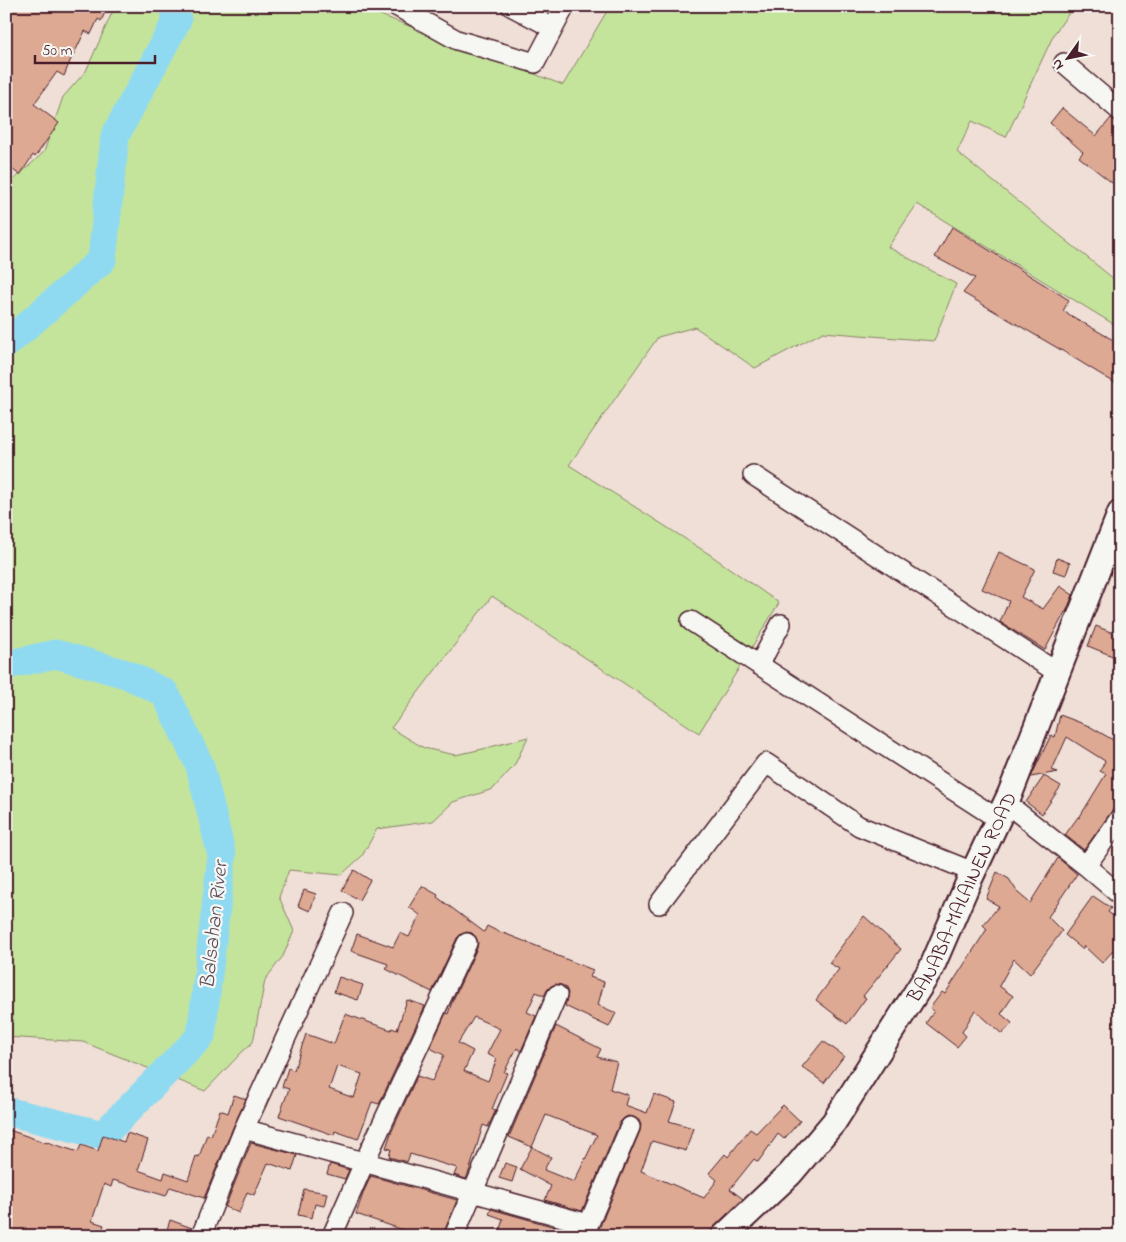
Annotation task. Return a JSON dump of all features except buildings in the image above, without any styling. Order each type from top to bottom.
[{"type":"street","points":[[396,6],[457,40],[535,63],[565,6]]},
{"type":"street","points":[[511,6],[554,28]]},
{"type":"street","points":[[1064,63],[1120,111]]},
{"type":"street","points":[[753,474],[1058,672]]},
{"type":"street","name":"BANABA-MALAINEN ROAD","points":[[724,1236],[790,1174],[834,1122],[931,969],[972,872],[1002,811],[1120,513]]},
{"type":"street","points":[[691,621],[759,665],[1002,811],[1086,866],[1120,895]]},
{"type":"street","points":[[759,665],[782,624]]},
{"type":"street","points":[[659,904],[766,763],[859,826],[972,872]]},
{"type":"street","points":[[1086,866],[1120,818]]},
{"type":"street","points":[[201,1236],[244,1129],[343,913]]},
{"type":"street","points":[[332,1236],[467,943]]},
{"type":"street","points":[[454,1236],[557,995]]},
{"type":"street","points":[[244,1129],[473,1192],[586,1230],[630,1127]]},
{"type":"green space","points":[[115,6],[239,6],[271,12],[268,6],[357,6],[563,85],[610,6],[1074,6],[1054,34],[1006,137],[972,121],[957,152],[1120,284],[1120,328],[917,204],[888,247],[956,284],[934,341],[823,332],[755,368],[695,327],[658,337],[569,465],[709,554],[779,603],[699,733],[492,596],[391,728],[424,748],[455,755],[528,737],[514,766],[493,789],[453,802],[433,821],[377,829],[362,856],[341,875],[289,870],[279,897],[294,931],[283,956],[265,980],[253,1042],[205,1091],[83,1042],[6,1037],[6,187],[44,152],[63,97],[86,71]]},
{"type":"waterway","name":"Balsahan River","points":[[6,344],[102,260],[115,136],[177,20],[174,6]]},
{"type":"waterway","name":"Balsahan River","points":[[6,665],[56,654],[126,674],[165,693],[200,766],[222,856],[201,1036],[103,1135],[6,1111]]}]
